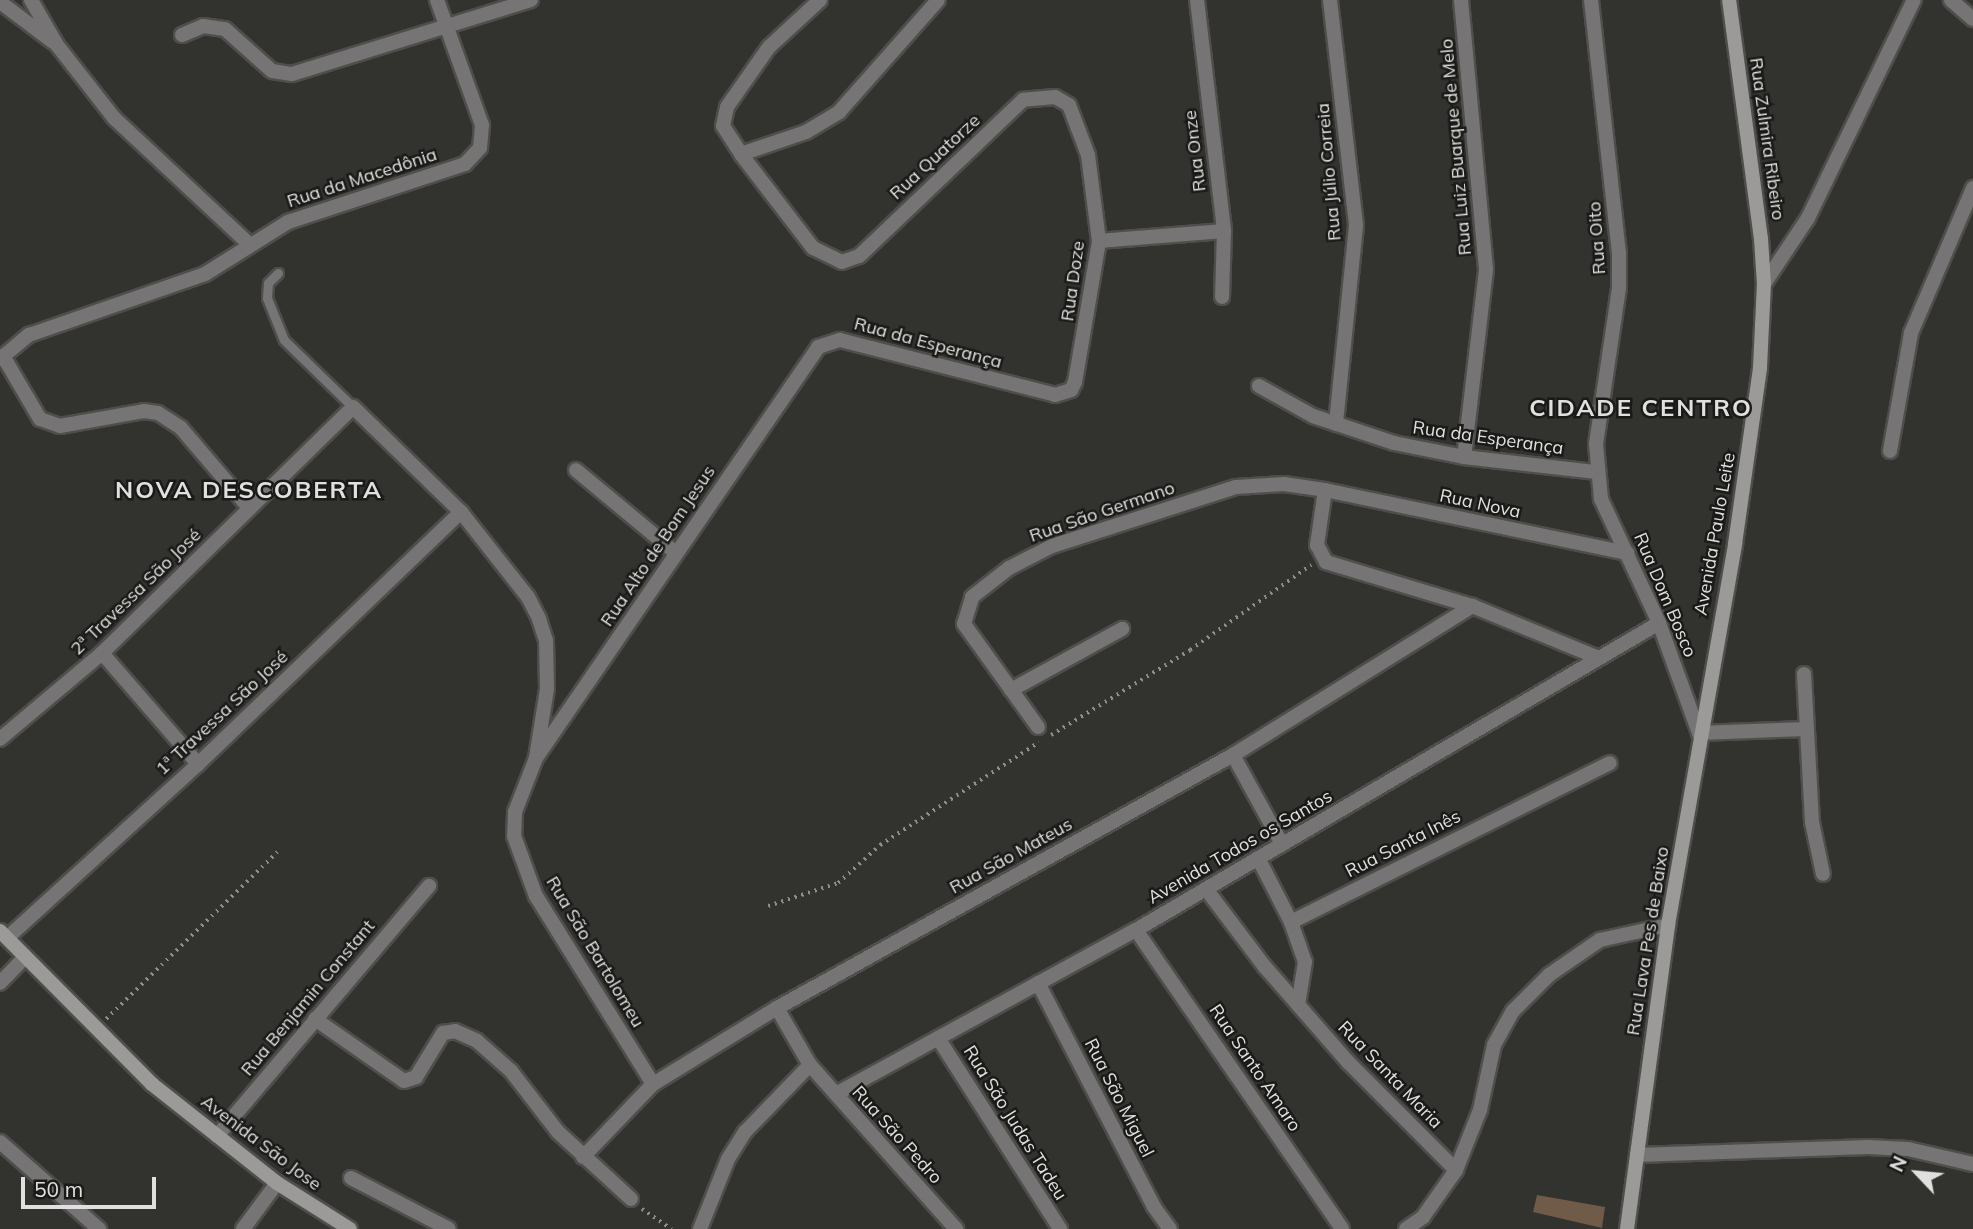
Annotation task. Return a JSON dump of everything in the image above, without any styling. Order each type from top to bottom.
[{"type":"street","points":[[31,0],[57,45],[114,118],[248,243]]},
{"type":"street","name":"Rua da Macedônia","points":[[1,357],[29,335],[195,279],[248,243],[317,211],[465,164],[474,157],[483,137],[482,125],[437,0]]},
{"type":"street","points":[[182,35],[203,26],[225,29],[272,71],[282,74],[448,27],[531,0]]},
{"type":"street","points":[[820,0],[769,47],[727,107],[723,126],[741,154],[831,118],[938,0]]},
{"type":"street","name":"Rua Onze","points":[[1197,0],[1224,231],[1222,298]]},
{"type":"street","name":"Rua Júlio Correia","points":[[1330,0],[1356,226],[1336,424]]},
{"type":"street","name":"Rua Luiz Buarque de Melo","points":[[1461,0],[1486,270],[1464,457]]},
{"type":"street","name":"Rua Oito","points":[[1591,0],[1619,253],[1596,472]]},
{"type":"street","name":"Rua Zulmira Ribeiro","points":[[1729,0],[1765,284]]},
{"type":"street","name":"Avenida Paulo Leite","points":[[1699,733],[1754,419],[1765,284],[1808,218],[1913,0]]},
{"type":"street","points":[[1951,0],[1973,19]]},
{"type":"street","points":[[0,2],[57,45]]},
{"type":"street","name":"Rua Quatorze","points":[[741,154],[783,214],[813,248],[832,261],[859,256],[1023,100],[1055,97],[1069,105]]},
{"type":"street","name":"Rua Doze","points":[[1040,393],[1063,394],[1075,382],[1099,242],[1088,155],[1069,105]]},
{"type":"street","points":[[1889,451],[1914,323],[1972,192]]},
{"type":"street","points":[[1099,242],[1224,231]]},
{"type":"street","name":"Rua da Esperança","points":[[809,355],[840,340],[1040,393]]},
{"type":"street","name":"Rua Alto de Bom Jesus","points":[[536,758],[809,355]]},
{"type":"street","points":[[1,357],[40,419],[60,426],[144,411],[158,413],[181,428],[249,508]]},
{"type":"street","name":"Rua da Esperança","points":[[1259,386],[1296,409],[1336,424],[1464,457],[1596,472]]},
{"type":"street","points":[[353,407],[461,512],[528,597],[546,640],[547,689],[536,758]]},
{"type":"street","name":"2ª Travessa São José","points":[[0,739],[102,653],[353,407]]},
{"type":"street","points":[[576,470],[676,553]]},
{"type":"street","name":"Rua Dom Bosco","points":[[1596,472],[1601,499],[1659,624],[1699,733]]},
{"type":"street","name":"Rua São Germano","points":[[1038,727],[964,625],[964,616],[972,597],[1009,568],[1052,546],[1236,486],[1284,484],[1325,490]]},
{"type":"street","points":[[1325,490],[1317,545],[1326,562],[1472,606],[1599,658]]},
{"type":"street","name":"Rua Nova","points":[[1325,490],[1627,553]]},
{"type":"street","name":"1ª Travessa São José","points":[[3,935],[198,764],[461,512]]},
{"type":"street","name":"Rua São Mateus","points":[[583,1157],[653,1084],[777,1008],[1233,755],[1472,606]]},
{"type":"street","name":"Avenida Todos os Santos","points":[[836,1094],[1136,930],[1659,624]]},
{"type":"street","points":[[1011,690],[1122,629]]},
{"type":"street","points":[[102,653],[198,764]]},
{"type":"street","points":[[1804,674],[1812,822],[1824,874]]},
{"type":"street","points":[[1699,733],[1805,729]]},
{"type":"street","name":"Rua Lava Pes de Baixo","points":[[1627,1229],[1668,925],[1699,733]]},
{"type":"street","points":[[1233,755],[1282,844]]},
{"type":"street","name":"Rua São Bartolomeu","points":[[536,758],[514,812],[514,836],[536,896],[653,1084]]},
{"type":"street","name":"Rua Santa Inês","points":[[1291,922],[1610,763]]},
{"type":"street","points":[[1258,858],[1291,922],[1305,962],[1298,1005]]},
{"type":"street","name":"Rua Benjamin Constant","points":[[217,1136],[429,886]]},
{"type":"street","name":"Rua Santa Maria","points":[[1206,889],[1298,1005],[1387,1104],[1456,1170]]},
{"type":"street","points":[[1406,1229],[1424,1223],[1456,1170],[1480,1110],[1494,1045],[1513,1011],[1549,975],[1600,940],[1668,925]]},
{"type":"street","name":"Rua Santo Amaro","points":[[1136,930],[1342,1229]]},
{"type":"street","points":[[3,935],[97,1028]]},
{"type":"street","points":[[0,983],[25,957]]},
{"type":"street","name":"Rua São Miguel","points":[[1038,983],[1154,1207],[1170,1229]]},
{"type":"street","name":"Rua São Pedro","points":[[777,1008],[810,1065],[956,1229]]},
{"type":"street","points":[[315,1019],[404,1081],[416,1077],[443,1032],[462,1033],[495,1054],[583,1157],[631,1199]]},
{"type":"street","name":"Avenida São Jose","points":[[97,1028],[152,1084],[217,1136],[277,1183],[349,1229]]},
{"type":"street","name":"Rua São Judas Tadeu","points":[[938,1038],[1060,1229]]},
{"type":"street","points":[[700,1229],[728,1158],[745,1132],[810,1065]]},
{"type":"street","points":[[0,1142],[99,1229]]},
{"type":"street","points":[[1637,1155],[1868,1147],[1908,1149],[1973,1164]]},
{"type":"street","points":[[351,1178],[449,1229]]},
{"type":"street","points":[[243,1229],[277,1183]]},
{"type":"lane","points":[[278,273],[268,283],[267,298],[292,351],[353,407]]},
{"type":"path","points":[[97,1028],[277,852]]},
{"type":"path","points":[[631,1199],[672,1229]]},
{"type":"building","points":[[1537,1195],[1605,1207],[1602,1228],[1533,1212]]},
{"type":"district","name":"CIDADE CENTRO","points":[[1641,408]]},
{"type":"district","name":"NOVA DESCOBERTA","points":[[249,490]]}]
